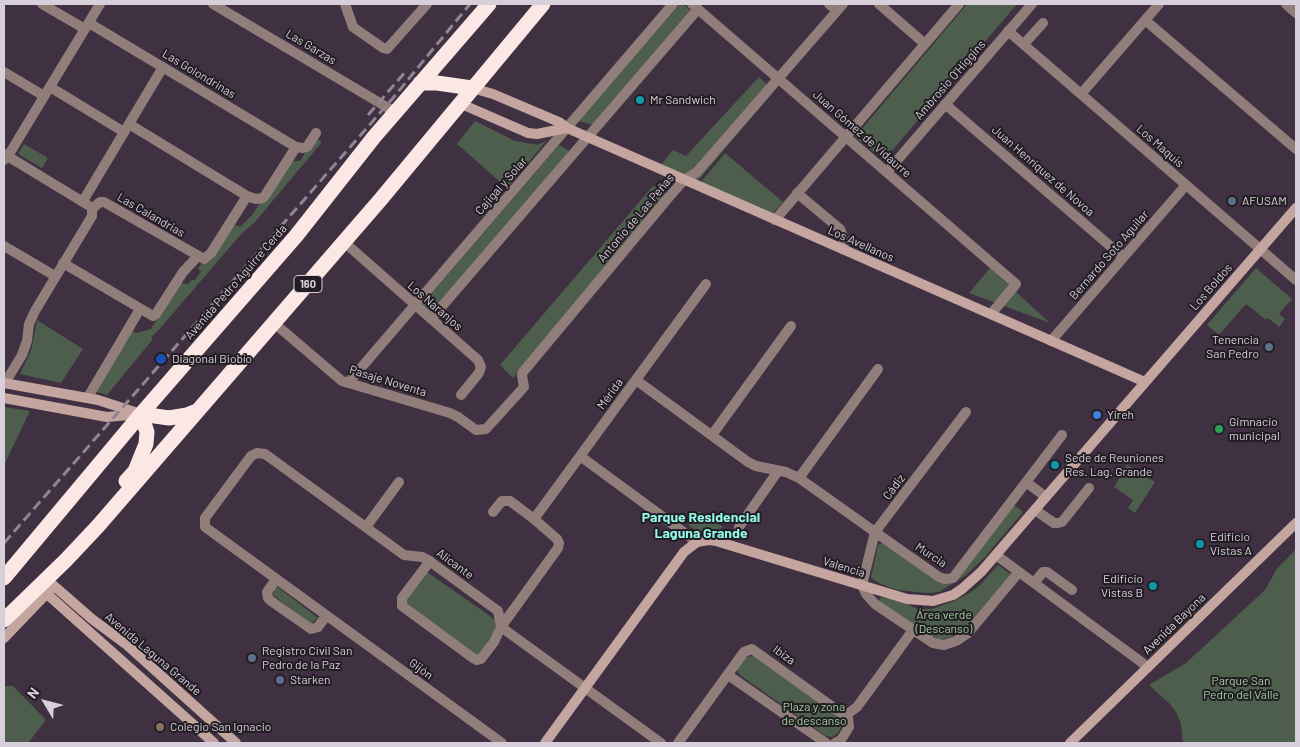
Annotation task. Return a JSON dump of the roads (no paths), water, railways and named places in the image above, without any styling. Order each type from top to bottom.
[{"type":"highway","name":"Avenida Pedro Aguirre Cerda","points":[[4,578],[141,414],[296,236],[420,83],[489,4]]},
{"type":"highway","name":"160","points":[[4,620],[98,526],[344,242],[543,4]]},
{"type":"highway","points":[[420,83],[437,83],[472,88]]},
{"type":"highway","points":[[59,567],[89,524],[135,471],[146,444],[147,432],[141,414],[169,418],[187,415],[199,410]]},
{"type":"street","name":"Las Golondrinas","points":[[42,4],[163,67],[296,147]]},
{"type":"street","points":[[100,4],[5,157],[83,202],[92,209],[92,216],[31,318],[22,355],[4,383],[88,397],[141,414]]},
{"type":"street","name":"Las Garzas","points":[[213,4],[396,112]]},
{"type":"street","points":[[345,4],[353,27],[387,49],[427,4]]},
{"type":"street","name":"Cajigal y Solar","points":[[348,384],[673,4]]},
{"type":"street","points":[[879,4],[926,44]]},
{"type":"street","points":[[775,220],[960,4]]},
{"type":"street","name":"Ambrosio O'Higgins","points":[[886,172],[1032,4]]},
{"type":"street","points":[[1081,94],[1159,4]]},
{"type":"street","points":[[1286,4],[1296,13]]},
{"type":"street","points":[[431,319],[588,137],[695,6]]},
{"type":"street","name":"Juan Gómez de Vidaurre","points":[[695,6],[1016,284],[990,314]]},
{"type":"street","name":"Antonio de Las Peñas","points":[[480,431],[486,428],[524,387],[523,372],[684,180],[697,172],[778,79],[837,6]]},
{"type":"street","points":[[1145,20],[1296,149]]},
{"type":"street","points":[[1024,44],[1043,23]]},
{"type":"street","name":"Los Maquis","points":[[1008,31],[1296,280]]},
{"type":"street","points":[[83,202],[163,67]]},
{"type":"street","points":[[4,72],[44,96]]},
{"type":"street","points":[[50,87],[247,196],[259,199],[266,194],[296,147],[307,147],[316,133]]},
{"type":"street","name":"Los Avellanos","points":[[472,88],[493,94],[559,122],[567,128],[684,180],[1145,382]]},
{"type":"street","points":[[459,103],[528,133],[537,134],[567,128]]},
{"type":"street","name":"Juan Henríquez de Novoa","points":[[946,104],[1123,257]]},
{"type":"street","name":"Bernardo Soto Aguilar","points":[[1051,341],[1186,185]]},
{"type":"street","points":[[797,193],[840,229],[844,239],[843,250]]},
{"type":"street","points":[[63,263],[150,315],[156,314],[182,272],[198,256],[204,259],[211,253],[247,196]]},
{"type":"street","name":"Las Calandrias","points":[[92,209],[100,202],[104,202],[198,256]]},
{"type":"street","name":"Los Boldos","points":[[1145,382],[1296,208]]},
{"type":"street","name":"Los Naranjos","points":[[344,242],[480,363],[479,374],[461,395]]},
{"type":"street","points":[[4,246],[55,276]]},
{"type":"street","name":"Mérida","points":[[534,519],[706,284]]},
{"type":"street","points":[[88,397],[140,309]]},
{"type":"street","name":"Pasaje Noventa","points":[[274,323],[336,377],[348,384],[450,413],[458,416],[480,431]]},
{"type":"street","points":[[712,435],[791,326]]},
{"type":"street","points":[[799,478],[878,369]]},
{"type":"street","name":"Murcia","points":[[636,380],[752,464],[792,474],[799,478],[945,579],[953,578],[1062,434]]},
{"type":"street","name":"Valencia","points":[[697,542],[716,541],[907,599],[933,600],[954,594],[972,582],[1145,382]]},
{"type":"street","points":[[4,398],[107,417],[141,414]]},
{"type":"street","name":"Cádiz","points":[[862,585],[875,532],[966,412]]},
{"type":"street","name":"Alicante","points":[[226,488],[251,456],[257,453],[265,454],[404,555],[422,557],[430,561],[498,611],[501,627],[661,743]]},
{"type":"street","points":[[544,743],[684,552],[697,542],[580,456]]},
{"type":"street","points":[[739,527],[778,471]]},
{"type":"street","points":[[366,527],[399,482]]},
{"type":"street","points":[[1026,482],[1046,497]]},
{"type":"street","name":"Gijón","points":[[226,488],[205,518],[205,527],[502,743]]},
{"type":"street","points":[[1035,510],[1054,523],[1062,522],[1089,488]]},
{"type":"street","points":[[430,561],[402,598],[401,604],[477,660],[483,657],[494,642],[501,627],[558,548],[559,543],[557,539],[534,519],[507,500],[502,501],[493,512]]},
{"type":"street","name":"Avenida Bayona","points":[[1070,743],[1296,523]]},
{"type":"street","points":[[996,555],[1148,667]]},
{"type":"street","points":[[4,638],[46,594],[52,585],[59,567]]},
{"type":"street","points":[[862,585],[870,600],[934,643],[944,645],[956,641],[968,633],[1018,572]]},
{"type":"street","points":[[1034,583],[1043,572],[1047,572],[1072,590]]},
{"type":"street","points":[[276,579],[267,592],[268,598],[271,601],[312,629],[318,627],[326,616]]},
{"type":"street","name":"Avenida Laguna Grande","points":[[52,585],[92,619],[127,645],[236,743]]},
{"type":"street","name":"Avenida Laguna Grande","points":[[46,594],[214,743]]},
{"type":"street","points":[[835,743],[841,740],[850,726],[846,715],[857,707],[913,630]]},
{"type":"street","name":"Ibiza","points":[[678,743],[744,652],[750,650],[754,650],[846,715]]},
{"type":"street","points":[[728,675],[826,743]]},
{"type":"railway","points":[[4,543],[393,98],[470,4]]},
{"type":"railway","points":[[368,115],[407,70]]},
{"type":"place","name":"Mr Sandwich","points":[[640,100]]},
{"type":"place","name":"AFUSAM","points":[[1232,201]]},
{"type":"place","name":"Tenencia San Pedro","points":[[1269,347]]},
{"type":"place","name":"Diagonal Biobío","points":[[161,359]]},
{"type":"place","name":"Yireh","points":[[1097,415]]},
{"type":"place","name":"Gimnacio municipal","points":[[1219,429]]},
{"type":"place","name":"Sede de Reuniones Res. Lag. Grande","points":[[1055,465]]},
{"type":"place","name":"Edificio Vistas A","points":[[1200,544]]},
{"type":"place","name":"Edificio Vistas B","points":[[1153,586]]},
{"type":"place","name":"Registro Civil San Pedro de la Paz","points":[[252,658]]},
{"type":"place","name":"Starken","points":[[280,680]]},
{"type":"place","name":"Colegio San Ignacio","points":[[160,727]]},
{"type":"district","name":"Parque Residencial Laguna Grande","points":[[701,526]]},
{"type":"park label","name":"Área verde (Descanso)","points":[[944,622]]},
{"type":"park label","name":"Parque San Pedro del Valle","points":[[1241,688]]},
{"type":"park label","name":"Plaza y zona de descanso","points":[[814,714]]}]
